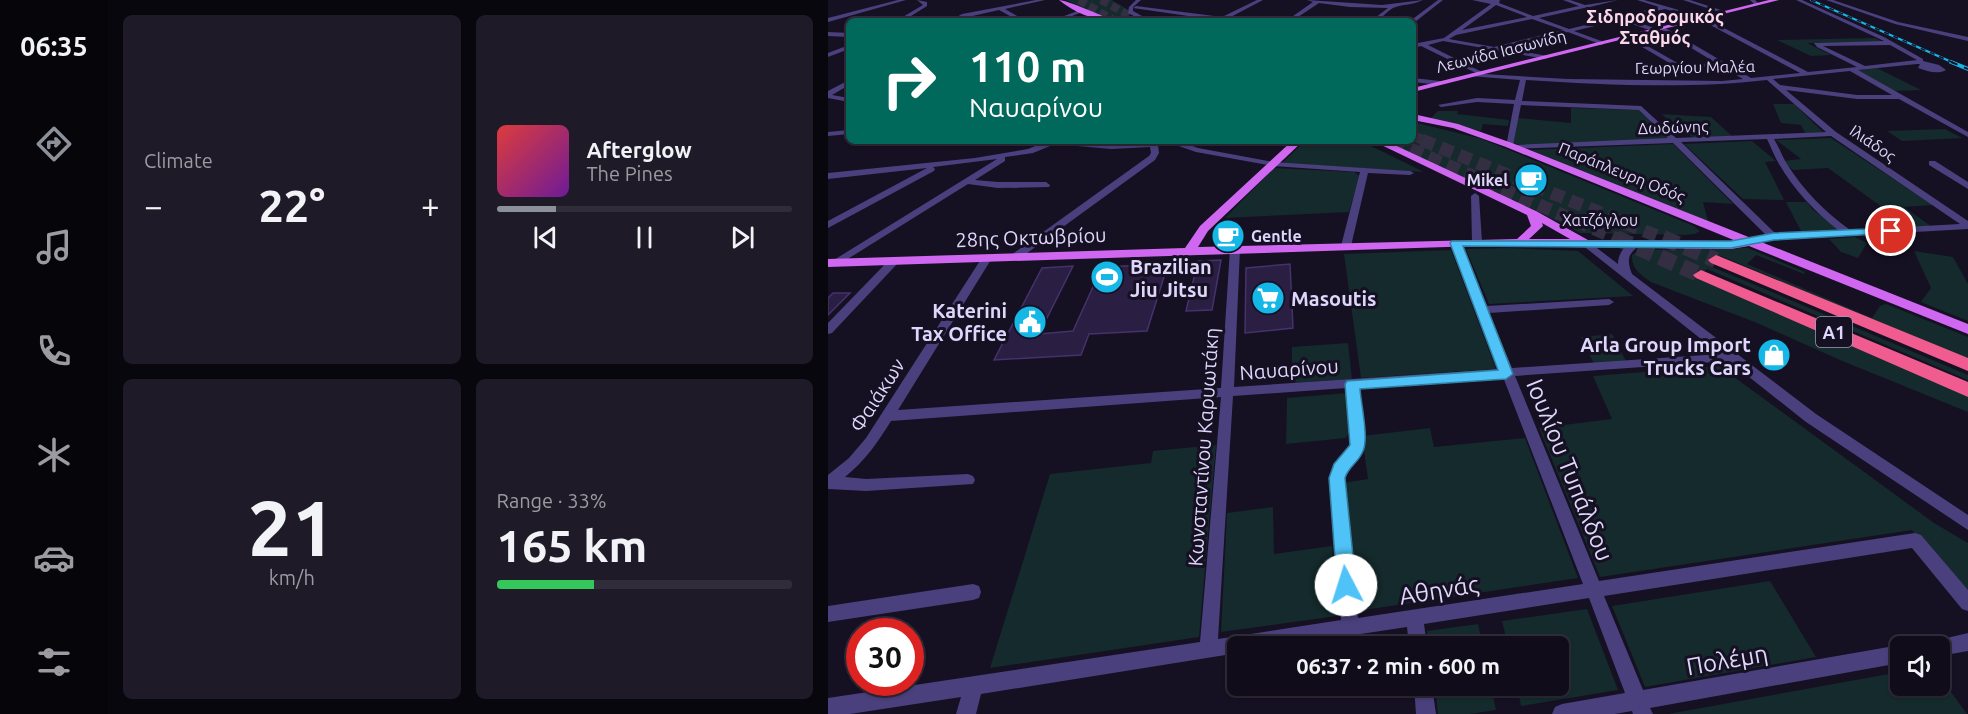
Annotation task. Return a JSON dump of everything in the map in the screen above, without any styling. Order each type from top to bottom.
[{"type":"highway","name":"Α1","points":[[1716,260],[1968,365]]},
{"type":"highway","name":"Α1","points":[[1701,275],[1968,390]]},
{"type":"main road","points":[[1062,0],[1102,18]]},
{"type":"main road","points":[[1735,10],[1754,2],[1769,0]]},
{"type":"main road","points":[[1735,10],[1776,0]]},
{"type":"main road","points":[[1735,10],[1784,0]]},
{"type":"main road","name":"Λεωνίδα Ιασωνίδη","points":[[1416,89],[1735,10]]},
{"type":"main road","name":"Παράπλευρη Οδός","points":[[1416,118],[1455,126],[1512,146],[1968,329]]},
{"type":"main road","points":[[1189,251],[1204,229],[1295,144]]},
{"type":"main road","points":[[1384,144],[1533,213],[1586,244]]},
{"type":"main road","points":[[1522,238],[1537,226],[1533,213]]},
{"type":"main road","points":[[1204,229],[1210,242],[1228,249]]},
{"type":"main road","points":[[1142,252],[1174,246],[1204,229]]},
{"type":"main road","name":"Χατζόγλου","points":[[1228,249],[1456,243],[1522,238],[1690,236],[1722,231]]},
{"type":"main road","name":"Χατζόγλου","points":[[1478,242],[1731,245],[1750,242]]},
{"type":"main road","name":"28ης Οκτωβρίου","points":[[831,263],[1228,249]]},
{"type":"street","points":[[828,20],[904,0]]},
{"type":"street","points":[[903,18],[925,6],[925,3],[919,0]]},
{"type":"street","points":[[957,18],[1042,0]]},
{"type":"street","points":[[1139,0],[1131,7],[1130,12],[1142,18]]},
{"type":"street","points":[[1225,18],[1262,0]]},
{"type":"street","points":[[1407,5],[1421,0]]},
{"type":"street","points":[[1416,19],[1441,0]]},
{"type":"street","points":[[1474,0],[1497,2],[1602,43]]},
{"type":"street","points":[[1565,0],[1659,29],[1751,81]]},
{"type":"street","points":[[1456,33],[1616,0]]},
{"type":"street","points":[[1639,0],[1701,18],[1808,74]]},
{"type":"street","points":[[1685,0],[1724,12]]},
{"type":"street","points":[[1793,0],[1891,43]]},
{"type":"street","points":[[1798,0],[1833,17]]},
{"type":"street","points":[[1828,0],[1882,19],[1968,39]]},
{"type":"street","points":[[1292,18],[1312,1],[1407,5],[1429,9]]},
{"type":"street","points":[[1416,46],[1444,40],[1497,2]]},
{"type":"street","points":[[1234,3],[1253,4]]},
{"type":"street","points":[[1378,18],[1393,6]]},
{"type":"street","points":[[1136,8],[1207,18]]},
{"type":"street","points":[[1495,48],[1665,8]]},
{"type":"street","points":[[1001,9],[1018,18]]},
{"type":"street","points":[[1062,18],[1082,11]]},
{"type":"street","points":[[828,14],[848,15]]},
{"type":"street","points":[[1944,34],[1968,32]]},
{"type":"street","points":[[828,34],[846,35]]},
{"type":"street","points":[[1628,36],[1680,67],[1722,64]]},
{"type":"street","points":[[1444,40],[1546,57]]},
{"type":"street","points":[[1864,68],[1816,44],[1891,43]]},
{"type":"street","name":"Γεωργίου Μαλέα","points":[[1476,74],[1522,79],[1711,83],[1751,81],[1907,64],[1921,65],[1921,60],[1891,43]]},
{"type":"street","points":[[1422,45],[1476,74]]},
{"type":"street","points":[[828,55],[846,48]]},
{"type":"street","points":[[1851,69],[1968,135]]},
{"type":"street","name":"Ιλιάδος","points":[[1768,78],[1833,134],[1968,225]]},
{"type":"street","points":[[1512,146],[1522,79]]},
{"type":"street","points":[[1416,82],[1440,83]]},
{"type":"street","points":[[828,95],[846,84]]},
{"type":"street","points":[[1416,84],[1422,88]]},
{"type":"street","points":[[1778,87],[1857,97],[1900,97]]},
{"type":"street","points":[[828,95],[846,99]]},
{"type":"street","points":[[1440,105],[1477,99],[1641,108],[1774,237]]},
{"type":"street","points":[[828,134],[846,132]]},
{"type":"street","name":"Δωδώνης","points":[[1512,146],[1833,134]]},
{"type":"street","points":[[1769,137],[1777,149],[1779,159],[1810,202],[1849,234]]},
{"type":"street","points":[[828,176],[938,165],[1008,155],[1030,151],[1046,144]]},
{"type":"street","points":[[1015,257],[1152,158],[1155,153],[1154,144],[1117,147],[1086,144]]},
{"type":"street","points":[[1179,144],[1196,150],[1273,164],[1410,173]]},
{"type":"street","points":[[831,263],[1008,155]]},
{"type":"street","points":[[1932,163],[1968,186]]},
{"type":"street","points":[[828,225],[938,165]]},
{"type":"street","points":[[1346,246],[1365,170]]},
{"type":"street","points":[[828,186],[850,173]]},
{"type":"street","points":[[966,181],[998,185],[1046,185]]},
{"type":"street","points":[[1474,196],[1478,242]]},
{"type":"street","points":[[1750,242],[1774,237],[1968,225]]},
{"type":"street","name":"Ιουλίου Τυπάλδου","points":[[1456,243],[1506,374],[1641,708]]},
{"type":"street","points":[[1586,244],[1729,357],[1827,430],[1968,523]]},
{"type":"street","points":[[1627,276],[1622,262],[1623,255],[1627,249],[1636,244]]},
{"type":"street","name":"Κωνσταντίνου Καρυωτάκη","points":[[1208,649],[1228,393],[1228,249]]},
{"type":"street","name":"Φαιάκων","points":[[829,483],[854,462],[871,442],[987,258]]},
{"type":"street","points":[[828,330],[894,261]]},
{"type":"street","points":[[1482,310],[1609,302]]},
{"type":"street","name":"Ναυαρίνου","points":[[887,416],[1729,357]]},
{"type":"street","points":[[1350,627],[1337,478],[1340,468],[1355,453],[1358,445],[1352,384]]},
{"type":"street","points":[[829,483],[866,485],[968,480]]},
{"type":"street","name":"Αθηνάς","points":[[828,708],[1915,540],[1968,603]]},
{"type":"street","points":[[828,614],[972,592]]},
{"type":"street","points":[[1414,618],[1417,636]]},
{"type":"street","points":[[1950,645],[1968,642]]},
{"type":"street","name":"Πολέμη","points":[[1562,714],[1641,708],[1890,656]]},
{"type":"street","points":[[966,714],[974,685]]},
{"type":"street","points":[[1424,696],[1426,714]]},
{"type":"green space","points":[[1066,0],[1112,0],[1124,7],[1125,15],[1131,18],[1106,18]]},
{"type":"green space","points":[[1875,38],[1883,42],[1807,43],[1831,55],[1811,56],[1777,40]]},
{"type":"green space","points":[[1877,68],[1921,90],[1892,91],[1857,70]]},
{"type":"green space","points":[[1773,104],[1794,104],[1823,132],[1805,133],[1801,125],[1781,123]]},
{"type":"green space","points":[[1571,108],[1639,110],[1671,140],[1522,145],[1512,143],[1518,118],[1571,123]]},
{"type":"green space","points":[[1438,111],[1458,111],[1457,114],[1509,120],[1508,126],[1483,124],[1481,131],[1430,119]]},
{"type":"green space","points":[[1661,114],[1711,117],[1733,137],[1695,139]]},
{"type":"green space","points":[[1416,123],[1482,139],[1694,226],[1700,231],[1684,235],[1580,233],[1527,206],[1388,144],[1416,144]]},
{"type":"green space","points":[[1945,129],[1962,138],[1902,141],[1887,131]]},
{"type":"green space","points":[[1831,138],[1933,205],[1904,207],[1932,227],[1911,228],[1828,168],[1793,170],[1783,161],[1801,159],[1776,140]]},
{"type":"green space","points":[[1752,141],[1776,161],[1765,162],[1784,200],[1743,199],[1684,144]]},
{"type":"green space","points":[[1302,144],[1367,144],[1424,172],[1282,163]]},
{"type":"green space","points":[[1673,144],[1733,204],[1703,202],[1708,221],[1530,150]]},
{"type":"green space","points":[[1274,168],[1354,172],[1360,176],[1349,212],[1225,218]]},
{"type":"green space","points":[[1786,202],[1807,202],[1812,209],[1841,231],[1802,233]]},
{"type":"green space","points":[[1855,237],[1867,243],[1858,258],[1841,252],[1829,239]]},
{"type":"green space","points":[[1748,248],[1805,272],[1804,274],[1756,255],[1747,264],[1872,318],[1880,306],[1886,304],[1968,337],[1968,360],[1721,256],[1710,266],[1968,375],[1968,380],[1707,269],[1697,277],[1968,396],[1968,412],[1840,360],[1757,323],[1651,282],[1637,271],[1632,260],[1632,255],[1641,250]]},
{"type":"green space","points":[[1466,249],[1578,251],[1633,296],[1489,304]]},
{"type":"green space","points":[[1451,250],[1496,369],[1361,378],[1344,254]]},
{"type":"green space","points":[[1914,251],[1953,257],[1968,284],[1968,321],[1921,302],[1931,288]]},
{"type":"green space","points":[[1612,334],[1627,363],[1595,366],[1581,337]]},
{"type":"green space","points":[[1348,343],[1352,379],[1292,383],[1292,347]]},
{"type":"green space","points":[[1719,366],[1934,523],[1968,543],[1968,598],[1912,530],[1600,577],[1539,428],[1612,419],[1593,376]]},
{"type":"green space","points":[[1347,393],[1350,430],[1346,438],[1286,444],[1287,398]]},
{"type":"green space","points":[[1430,428],[1434,447],[1525,438],[1578,578],[1357,611],[1343,483],[1368,479],[1362,436]]},
{"type":"green space","points":[[1216,445],[1199,637],[990,668],[1050,474],[1151,463],[1153,451]]},
{"type":"green space","points":[[1273,507],[1274,554],[1332,546],[1337,616],[1221,632],[1227,513]]},
{"type":"green space","points":[[1770,581],[1816,657],[1645,687],[1612,606]]},
{"type":"green space","points":[[1587,609],[1618,690],[1521,706],[1519,696],[1569,696],[1569,636],[1506,636],[1502,621]]},
{"type":"green space","points":[[1478,624],[1481,636],[1428,636],[1427,631]]},
{"type":"green space","points":[[1890,674],[1890,696],[1950,696],[1950,691],[1967,714],[1668,714]]},
{"type":"green space","points":[[1436,696],[1493,696],[1496,710],[1470,714],[1438,714]]},
{"type":"building","points":[[1221,260],[1212,310],[1186,311],[1198,261]]},
{"type":"building","points":[[1168,264],[1147,331],[1089,334],[1081,355],[994,360],[1042,268],[1073,266],[1039,334],[1073,331],[1102,267]]},
{"type":"building","name":"Masoutis","points":[[1290,264],[1293,328],[1245,333],[1246,268]]},
{"type":"building","points":[[833,293],[850,293],[828,315],[828,298]]},
{"type":"tunnel","points":[[1079,0],[1110,18]]},
{"type":"tunnel","points":[[1101,0],[1134,18]]},
{"type":"tunnel","points":[[1416,137],[1426,141]]},
{"type":"tunnel","points":[[1422,140],[1667,240]]},
{"type":"tunnel","points":[[1399,144],[1620,240]]},
{"type":"tunnel","points":[[1616,238],[1701,275]]},
{"type":"tunnel","points":[[1663,238],[1716,260]]},
{"type":"railway","points":[[1811,0],[1954,63]]},
{"type":"railway","points":[[1951,62],[1968,69]]},
{"type":"place","name":"Mikel","points":[[1531,180]]},
{"type":"place","name":"Gentle","points":[[1228,236]]},
{"type":"place","name":"Brazilian Jiu Jitsu","points":[[1107,277]]},
{"type":"place","name":"Masoutis","points":[[1268,298]]},
{"type":"place","name":"Katerini Tax Office","points":[[1030,322]]},
{"type":"place","name":"Arla Group Import Trucks Cars","points":[[1774,355]]},
{"type":"district","name":"Σιδηροδρομικός Σταθμός","points":[[1655,26]]},
{"type":"route","points":[[1346,585],[1337,478],[1340,468],[1355,453],[1358,445],[1352,384],[1506,374],[1456,243],[1731,245],[1774,237],[1891,231]]}]
